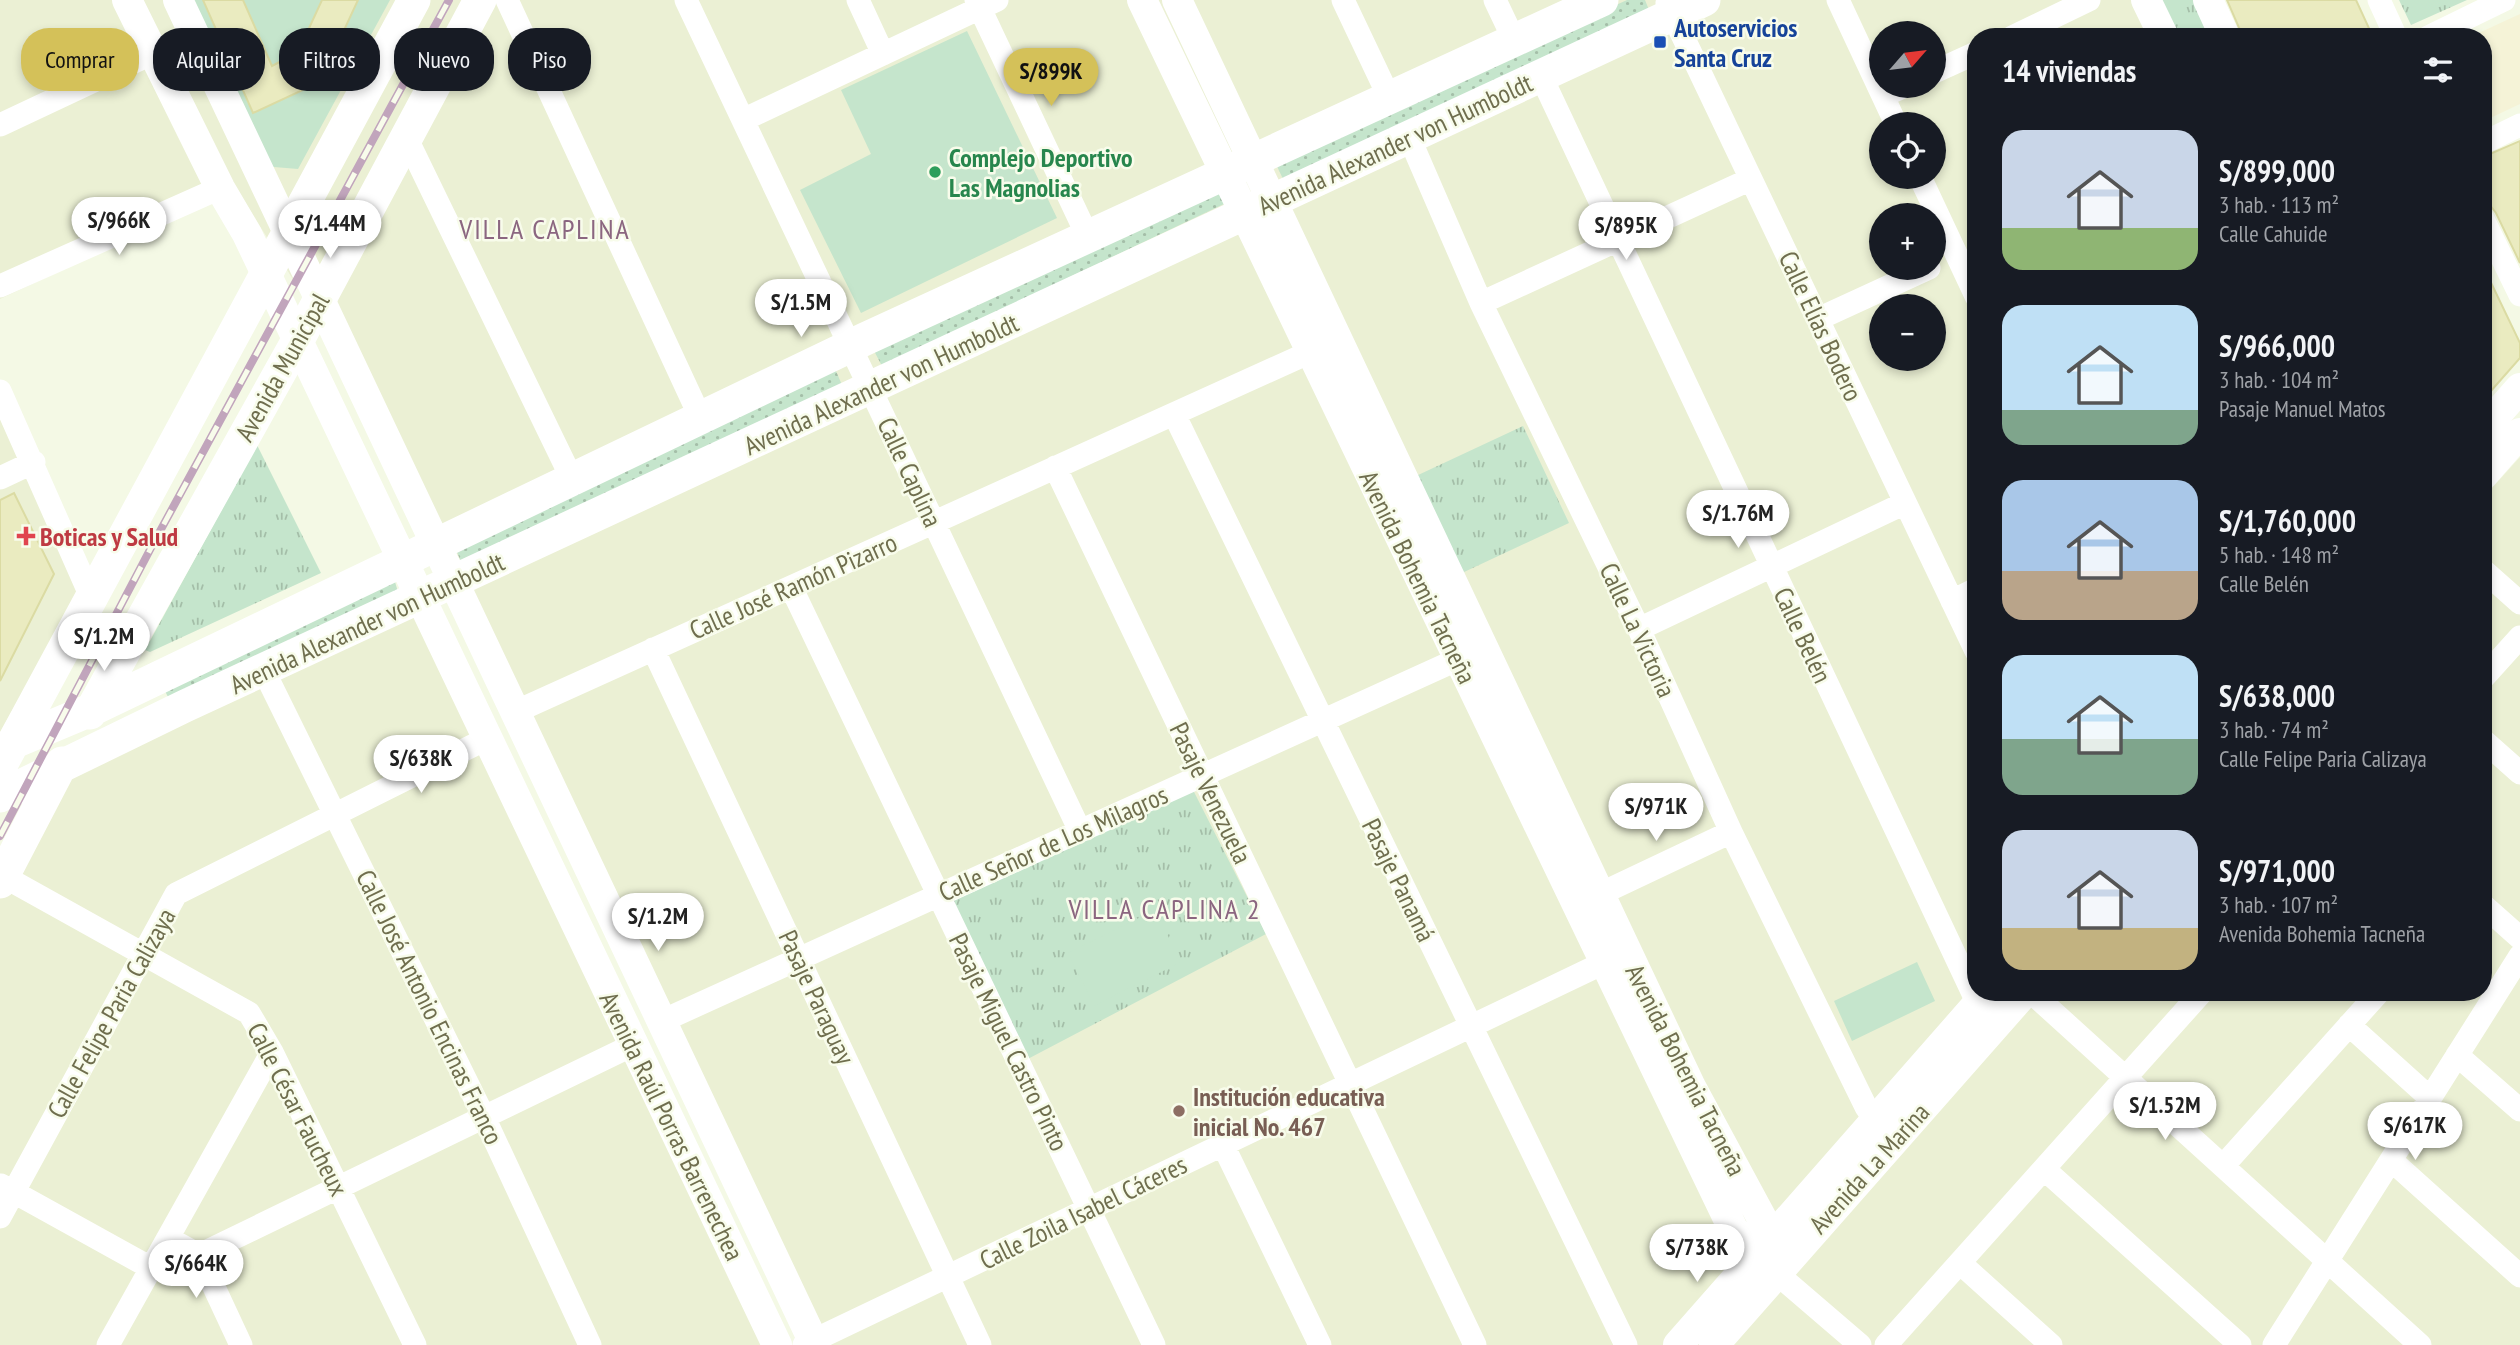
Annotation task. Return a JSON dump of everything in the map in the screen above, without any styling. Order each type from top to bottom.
[{"type":"main road","points":[[4,753],[64,654],[414,0]]},
{"type":"main road","name":"Avenida Municipal","points":[[1,879],[93,709],[112,645],[298,340],[480,0]]},
{"type":"main road","name":"Avenida Alexander von Humboldt","points":[[4,753],[435,543],[850,346],[1238,165],[1602,0]]},
{"type":"main road","name":"Avenida Alexander von Humboldt","points":[[0,796],[161,718],[1541,76],[1669,7],[1704,0]]},
{"type":"main road","points":[[92,599],[112,645],[161,718]]},
{"type":"street","name":"Avenida Raúl Porras Barrenechea","points":[[127,0],[153,53]]},
{"type":"street","name":"Avenida Raúl Porras Barrenechea","points":[[178,0],[662,1021],[811,1343]]},
{"type":"street","points":[[507,0],[701,419]]},
{"type":"street","name":"Calle Caplina","points":[[686,0],[1080,831]]},
{"type":"street","points":[[858,0],[883,54]]},
{"type":"street","name":"Avenida Bohemia Tacneña","points":[[1142,0],[1238,165]]},
{"type":"street","name":"Avenida Bohemia Tacneña","points":[[1177,0],[1238,165],[1258,208],[1310,352],[1600,894],[1615,957]]},
{"type":"street","points":[[1343,0],[1389,97]]},
{"type":"street","points":[[1495,0],[1514,40]]},
{"type":"street","points":[[1838,0],[1869,66]]},
{"type":"street","points":[[2031,28],[2089,0]]},
{"type":"street","points":[[2146,0],[2160,28]]},
{"type":"street","points":[[2208,0],[2221,28]]},
{"type":"street","points":[[2379,0],[2392,28]]},
{"type":"street","points":[[2446,28],[2504,0]]},
{"type":"street","points":[[743,120],[984,3],[1087,235]]},
{"type":"street","name":"Calle Elías Bodero","points":[[1669,7],[1967,632]]},
{"type":"street","points":[[0,125],[153,53]]},
{"type":"street","points":[[1946,67],[1967,57]]},
{"type":"street","name":"Calle Belén","points":[[1541,76],[1770,567],[1967,966]]},
{"type":"street","name":"Avenida Raúl Porras Barrenechea","points":[[172,91],[220,188],[247,234],[777,1345]]},
{"type":"street","points":[[2492,139],[2520,125]]},
{"type":"street","points":[[406,137],[572,479]]},
{"type":"street","name":"Calle La Victoria","points":[[1409,137],[1482,303],[1639,629],[1731,832],[1866,1107],[1875,1120]]},
{"type":"street","points":[[1482,303],[1751,179]]},
{"type":"street","points":[[0,286],[220,188]]},
{"type":"street","points":[[1927,189],[1966,252],[1946,261]]},
{"type":"street","name":"Avenida Bohemia Tacneña","points":[[1258,208],[1338,340],[1470,653],[1615,957],[1691,1087],[1767,1255]]},
{"type":"street","points":[[2492,237],[2520,295]]},
{"type":"street","points":[[1818,319],[1904,280]]},
{"type":"street","name":"Calle José Ramón Pizarro","points":[[515,712],[1338,340]]},
{"type":"street","points":[[2492,420],[2520,388]]},
{"type":"street","points":[[0,391],[34,462],[92,599]]},
{"type":"street","name":"Pasaje Panamá","points":[[1174,414],[1320,722],[1626,1345]]},
{"type":"street","points":[[2492,465],[2520,433]]},
{"type":"street","points":[[0,478],[34,462]]},
{"type":"street","name":"Pasaje Venezuela","points":[[1055,467],[1475,1345]]},
{"type":"street","points":[[1639,629],[1905,503]]},
{"type":"street","points":[[2492,578],[2520,603]]},
{"type":"street","name":"Pasaje Miguel Castro Pinto","points":[[791,587],[1154,1345]]},
{"type":"street","points":[[1952,601],[1967,594]]},
{"type":"street","points":[[2492,668],[2520,637]]},
{"type":"street","name":"Pasaje Paraguay","points":[[653,649],[980,1345]]},
{"type":"street","name":"Calle Señor de Los Milagros","points":[[662,1021],[1470,653]]},
{"type":"street","name":"Calle José Antonio Encinas Franco","points":[[264,671],[484,1117],[590,1345]]},
{"type":"street","name":"Calle Felipe Paria Calizaya","points":[[0,1217],[7,1188],[176,894],[184,887],[488,738]]},
{"type":"street","points":[[2492,748],[2520,773]]},
{"type":"street","points":[[1600,894],[1731,832]]},
{"type":"street","name":"Calle César Faucheux","points":[[1,879],[249,1013],[272,1052],[340,1187],[415,1345]]},
{"type":"street","points":[[2492,913],[2520,938]]},
{"type":"street","points":[[2492,1000],[2520,956]]},
{"type":"street","name":"Calle Zoila Isabel Cáceres","points":[[811,1343],[1615,957]]},
{"type":"street","name":"Avenida La Marina","points":[[1709,1340],[1767,1255],[1875,1120],[1980,1001]]},
{"type":"street","name":"Avenida La Marina","points":[[1767,1255],[2016,1001]]},
{"type":"street","points":[[2041,1001],[2420,1345]]},
{"type":"street","points":[[1886,1345],[2194,1001]]},
{"type":"street","points":[[2223,1166],[2370,1001]]},
{"type":"street","points":[[2274,1345],[2491,1001]]},
{"type":"street","points":[[2349,1026],[2430,1098]]},
{"type":"street","points":[[199,1255],[633,1045]]},
{"type":"street","points":[[108,1345],[272,1052]]},
{"type":"street","points":[[2457,1055],[2520,1110]]},
{"type":"street","points":[[1223,1145],[1320,1345]]},
{"type":"street","points":[[2391,1160],[2520,1276]]},
{"type":"street","points":[[2044,1169],[2240,1345]]},
{"type":"street","points":[[7,1188],[151,1268]]},
{"type":"street","points":[[168,1237],[199,1255],[241,1345]]},
{"type":"street","points":[[1767,1255],[1860,1345]]},
{"type":"street","points":[[1960,1263],[2051,1345]]},
{"type":"street","points":[[1660,1345],[1709,1340]]},
{"type":"shaded area","points":[[0,0],[2133,0],[2147,28],[1967,28],[1967,1001],[2492,1001],[2492,488],[2520,457],[2520,1345],[811,1345],[318,320],[237,189],[0,299]]},
{"type":"shaded area","points":[[2520,14],[2520,104],[2492,117],[2492,28],[2490,28]]},
{"type":"shaded area","points":[[0,417],[80,590],[0,732]]},
{"type":"shaded area","points":[[425,589],[788,1345],[0,1345],[0,859],[50,769]]},
{"type":"green space","points":[[184,0],[390,0],[375,28],[279,28],[279,91],[340,91],[298,169],[262,166],[227,91],[265,91],[265,28],[197,28]]},
{"type":"green space","points":[[1627,0],[1645,0],[1649,10],[1283,179],[1274,160]]},
{"type":"green space","points":[[2160,0],[2193,0],[2206,28],[2174,28]]},
{"type":"green space","points":[[2399,0],[2467,0],[2411,25]]},
{"type":"green space","name":"Complejo Deportivo Las Magnolias","points":[[967,31],[1057,218],[861,313],[800,190],[871,154],[841,90]]},
{"type":"green space","points":[[1217,188],[1224,204],[882,366],[872,347]]},
{"type":"green space","points":[[833,364],[842,385],[462,564],[454,545]]},
{"type":"green space","points":[[1523,426],[1569,523],[1462,573],[1416,476]]},
{"type":"green space","points":[[257,445],[321,573],[150,652],[145,650]]},
{"type":"green space","points":[[393,575],[398,592],[171,703],[161,683]]},
{"type":"green space","points":[[1191,786],[1266,934],[1022,1062],[947,903]]},
{"type":"green space","points":[[1155,910],[1181,962],[1094,1006],[1068,953]]},
{"type":"green space","points":[[1917,962],[1935,1001],[1852,1041],[1834,1001]]},
{"type":"building","points":[[203,0],[243,0],[255,28],[215,28]]},
{"type":"building","points":[[322,0],[358,0],[345,28],[309,28]]},
{"type":"building","points":[[2227,0],[2356,0],[2369,28],[2239,28]]},
{"type":"building","points":[[265,50],[272,66],[279,62],[279,91],[301,91],[253,113],[243,91],[265,91]]},
{"type":"building","points":[[2520,141],[2520,263],[2492,208],[2492,153]]},
{"type":"building","points":[[2492,285],[2520,343],[2520,358],[2492,390]]},
{"type":"building","points":[[14,493],[54,574],[0,681],[0,500]]},
{"type":"railway","points":[[0,836],[153,544],[449,0]]},
{"type":"place","name":"Autoservicios Santa Cruz","points":[[1660,42]]},
{"type":"place","name":"Complejo Deportivo Las Magnolias","points":[[935,172]]},
{"type":"place","name":"Boticas y Salud","points":[[26,536]]},
{"type":"place","name":"Institución educativa inicial No. 467","points":[[1179,1111]]},
{"type":"district","name":"VILLA CAPLINA","points":[[545,228]]},
{"type":"district","name":"VILLA CAPLINA 2","points":[[1165,908]]}]
